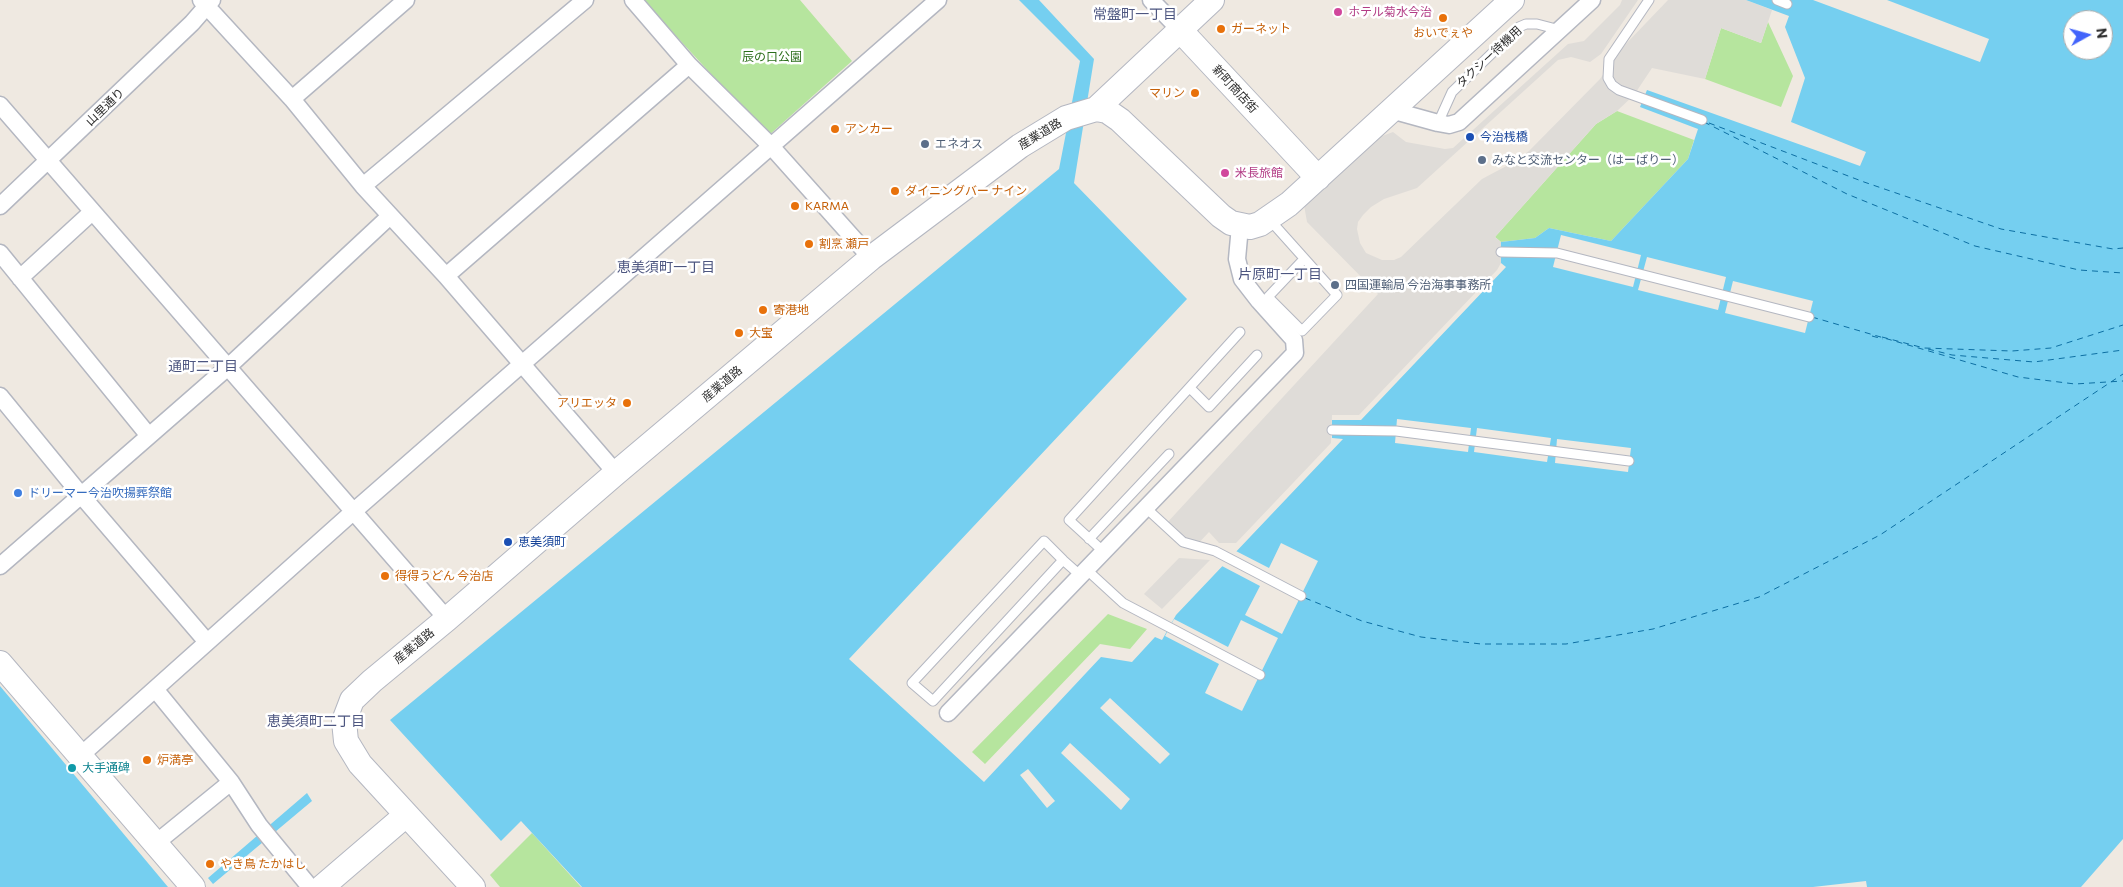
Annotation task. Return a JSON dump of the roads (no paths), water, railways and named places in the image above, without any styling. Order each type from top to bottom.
[{"type":"street","points":[[292,99],[406,0]]},
{"type":"street","points":[[363,186],[585,0]]},
{"type":"street","points":[[634,0],[690,65],[770,146],[871,258]]},
{"type":"street","points":[[80,756],[354,511],[938,0]]},
{"type":"street","name":"新町商店街","points":[[1151,0],[1318,178]]},
{"type":"street","name":"産業道路","points":[[473,887],[360,764],[346,742],[344,721],[352,700],[616,473],[871,258],[1020,146],[1066,118],[1096,109],[1212,0]]},
{"type":"street","points":[[1096,109],[1107,111],[1120,120],[1212,208],[1231,223],[1250,227],[1269,219],[1318,178],[1512,0]]},
{"type":"street","points":[[1391,110],[1449,125],[1459,122],[1592,0]]},
{"type":"street","points":[[206,2],[292,99],[363,186],[446,276],[616,473]]},
{"type":"street","name":"山里通り","points":[[0,206],[192,23],[206,2]]},
{"type":"street","points":[[446,276],[690,65]]},
{"type":"street","points":[[0,105],[447,619]]},
{"type":"street","points":[[20,278],[92,212]]},
{"type":"street","points":[[0,566],[228,367],[390,216]]},
{"type":"street","points":[[948,714],[1294,353],[1294,340],[1259,302],[1242,278],[1237,259],[1240,226]]},
{"type":"street","points":[[0,254],[149,436]]},
{"type":"street","points":[[0,396],[81,495],[207,642]]},
{"type":"street","points":[[0,663],[193,887]]},
{"type":"street","points":[[155,689],[231,782],[259,826],[310,887]]},
{"type":"street","points":[[156,844],[231,782]]},
{"type":"street","points":[[322,887],[406,815]]},
{"type":"lane","points":[[1649,0],[1610,59],[1608,78],[1612,85],[1619,90],[1702,120]]},
{"type":"lane","points":[[1777,0],[1787,4]]},
{"type":"lane","name":"タクシー待機用","points":[[1438,123],[1452,92],[1519,26],[1537,24],[1560,30]]},
{"type":"lane","points":[[1269,219],[1337,295],[1302,332],[1268,297],[1304,259]]},
{"type":"lane","points":[[1501,252],[1557,252],[1809,317]]},
{"type":"lane","points":[[1104,552],[1069,520],[1240,332]]},
{"type":"lane","points":[[1190,388],[1210,407],[1257,355]]},
{"type":"lane","points":[[1332,430],[1396,431],[1629,461]]},
{"type":"lane","points":[[1089,539],[1169,454]]},
{"type":"lane","points":[[1146,508],[1183,542],[1215,551],[1300,596]]},
{"type":"lane","points":[[1063,560],[933,702],[912,683],[1044,541],[1063,560],[1084,573],[1123,603],[1260,675]]},
{"type":"water","points":[[1019,0],[1039,0],[1094,59],[1074,183],[1187,299],[849,659],[984,782],[1101,657],[1132,662],[1155,637],[1162,640],[1176,615],[1343,439],[1332,438],[1332,420],[1361,420],[1506,267],[1501,263],[1501,242],[1535,238],[1549,228],[1611,241],[1688,159],[1698,129],[1640,107],[1647,90],[1860,166],[1866,152],[1791,122],[1805,78],[1785,27],[1789,16],[1746,0],[1813,0],[1980,62],[1989,39],[1887,0],[2123,0],[2123,839],[2081,887],[1867,887],[1866,881],[1813,887],[582,887],[521,821],[501,841],[390,720],[1059,169],[1080,61]]},
{"type":"water","points":[[0,686],[168,887],[0,887]]},
{"type":"water","points":[[307,793],[312,801],[213,884],[208,878]]},
{"type":"place","name":"ホテル菊水今治","points":[[1338,12]]},
{"type":"place","name":"おいでぇや","points":[[1443,18]]},
{"type":"place","name":"ガーネット","points":[[1221,29]]},
{"type":"place","name":"マリン","points":[[1195,93]]},
{"type":"place","name":"アンカー","points":[[835,129]]},
{"type":"place","name":"今治桟橋","points":[[1470,137]]},
{"type":"place","name":"エネオス","points":[[925,144]]},
{"type":"place","name":"みなと交流センター（はーばりー）","points":[[1482,160]]},
{"type":"place","name":"米長旅館","points":[[1225,173]]},
{"type":"place","name":"ダイニングバー ナイン","points":[[895,191]]},
{"type":"place","name":"KARMA","points":[[795,206]]},
{"type":"place","name":"割烹 瀬戸","points":[[809,244]]},
{"type":"place","name":"四国運輸局 今治海事事務所","points":[[1335,285]]},
{"type":"place","name":"寄港地","points":[[763,310]]},
{"type":"place","name":"大宝","points":[[739,333]]},
{"type":"place","name":"アリエッタ","points":[[627,403]]},
{"type":"place","name":"ドリーマー今治吹揚葬祭館","points":[[18,493]]},
{"type":"place","name":"恵美須町","points":[[508,542]]},
{"type":"place","name":"得得うどん 今治店","points":[[385,576]]},
{"type":"place","name":"炉満亭","points":[[147,760]]},
{"type":"place","name":"大手通碑","points":[[72,768]]},
{"type":"place","name":"やき鳥 たかはし","points":[[210,864]]},
{"type":"district","name":"常盤町一丁目","points":[[1135,14]]},
{"type":"district","name":"恵美須町一丁目","points":[[666,267]]},
{"type":"district","name":"片原町一丁目","points":[[1280,274]]},
{"type":"district","name":"通町二丁目","points":[[203,366]]},
{"type":"district","name":"恵美須町二丁目","points":[[316,721]]},
{"type":"park label","name":"辰の口公園","points":[[772,57]]}]
